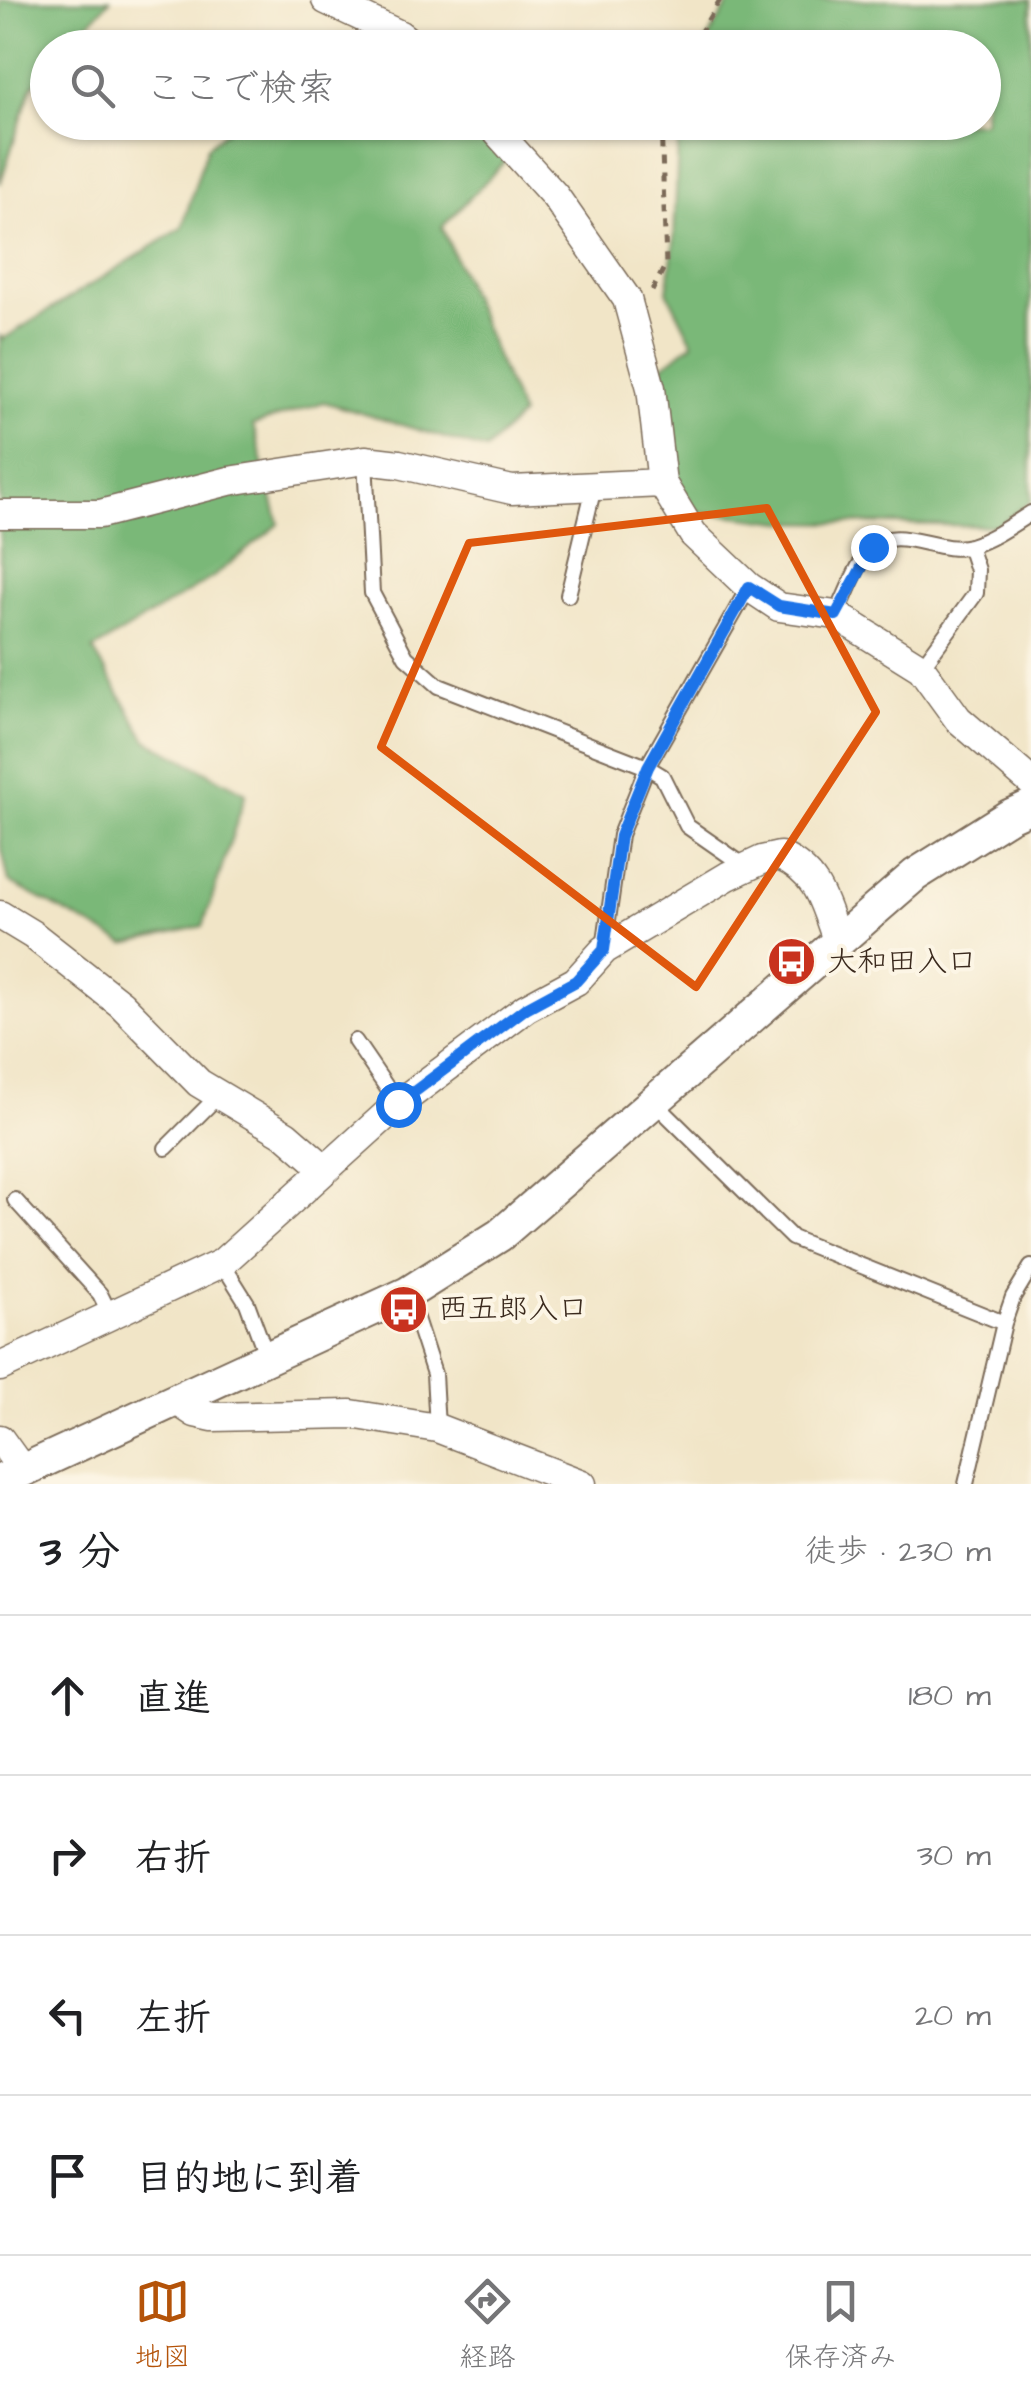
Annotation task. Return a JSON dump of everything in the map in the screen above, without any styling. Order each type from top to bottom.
[{"type":"street","points":[[326,0],[389,30]]},
{"type":"street","points":[[504,140],[555,196],[627,299],[651,388],[662,483],[693,534],[749,587],[779,606],[836,615],[920,668],[958,719],[1031,782]]},
{"type":"street","points":[[0,514],[100,514],[229,481],[366,460],[512,490],[662,483]]},
{"type":"street","points":[[0,1439],[12,1476],[408,1293],[500,1235],[915,875],[1008,816],[1031,806]]},
{"type":"street","points":[[0,1367],[222,1263],[398,1104],[526,1008],[576,981],[604,950],[746,867],[780,856],[800,865],[818,887],[838,943]]},
{"type":"street","points":[[0,915],[34,934],[121,1004],[198,1084],[286,1135],[324,1168]]},
{"type":"street","points":[[177,1401],[194,1414],[213,1418],[352,1414],[436,1428],[523,1474],[582,1484]]},
{"type":"lane","points":[[366,460],[372,593],[406,658],[439,686],[648,767],[662,776],[688,826],[746,867]]},
{"type":"lane","points":[[568,595],[594,487]]},
{"type":"lane","points":[[836,615],[873,547],[886,539],[900,538],[945,549],[969,546],[996,535],[1031,512]]},
{"type":"lane","points":[[920,668],[976,593],[977,570],[969,546]]},
{"type":"lane","points":[[604,950],[620,836],[648,767],[749,587]]},
{"type":"lane","points":[[355,1042],[398,1104]]},
{"type":"lane","points":[[166,1148],[219,1095]]},
{"type":"lane","points":[[654,1102],[792,1238],[1004,1322]]},
{"type":"lane","points":[[14,1200],[100,1294],[110,1314]]},
{"type":"lane","points":[[222,1263],[247,1303],[268,1358]]},
{"type":"lane","points":[[966,1484],[1004,1322],[1031,1267]]},
{"type":"lane","points":[[408,1293],[434,1374],[436,1428]]},
{"type":"path","points":[[702,30],[720,0]]},
{"type":"path","points":[[627,299],[652,292],[666,264],[663,140]]},
{"type":"highlighted area","points":[[767,508],[876,712],[696,987],[381,747],[469,543]]},
{"type":"green space","points":[[0,0],[110,0],[83,30],[30,30],[30,91],[0,184]]},
{"type":"green space","points":[[731,0],[1031,0],[1031,501],[997,526],[783,522],[676,509],[662,366],[693,343],[667,291],[674,242],[678,140],[1001,140],[1001,30],[713,30]]},
{"type":"green space","points":[[215,140],[499,140],[506,160],[442,227],[521,415],[486,450],[324,402],[253,425],[279,524],[213,577],[93,650],[147,740],[246,793],[203,926],[125,944],[9,882],[0,841],[0,336],[3,339],[182,228],[207,147]]},
{"type":"place","name":"大和田入口","points":[[792,962]]},
{"type":"place","name":"西五郎入口","points":[[403,1309]]},
{"type":"route","points":[[398,1104],[526,1008],[576,981],[604,950],[620,836],[648,767],[749,587],[779,606],[836,615],[873,547]]}]
